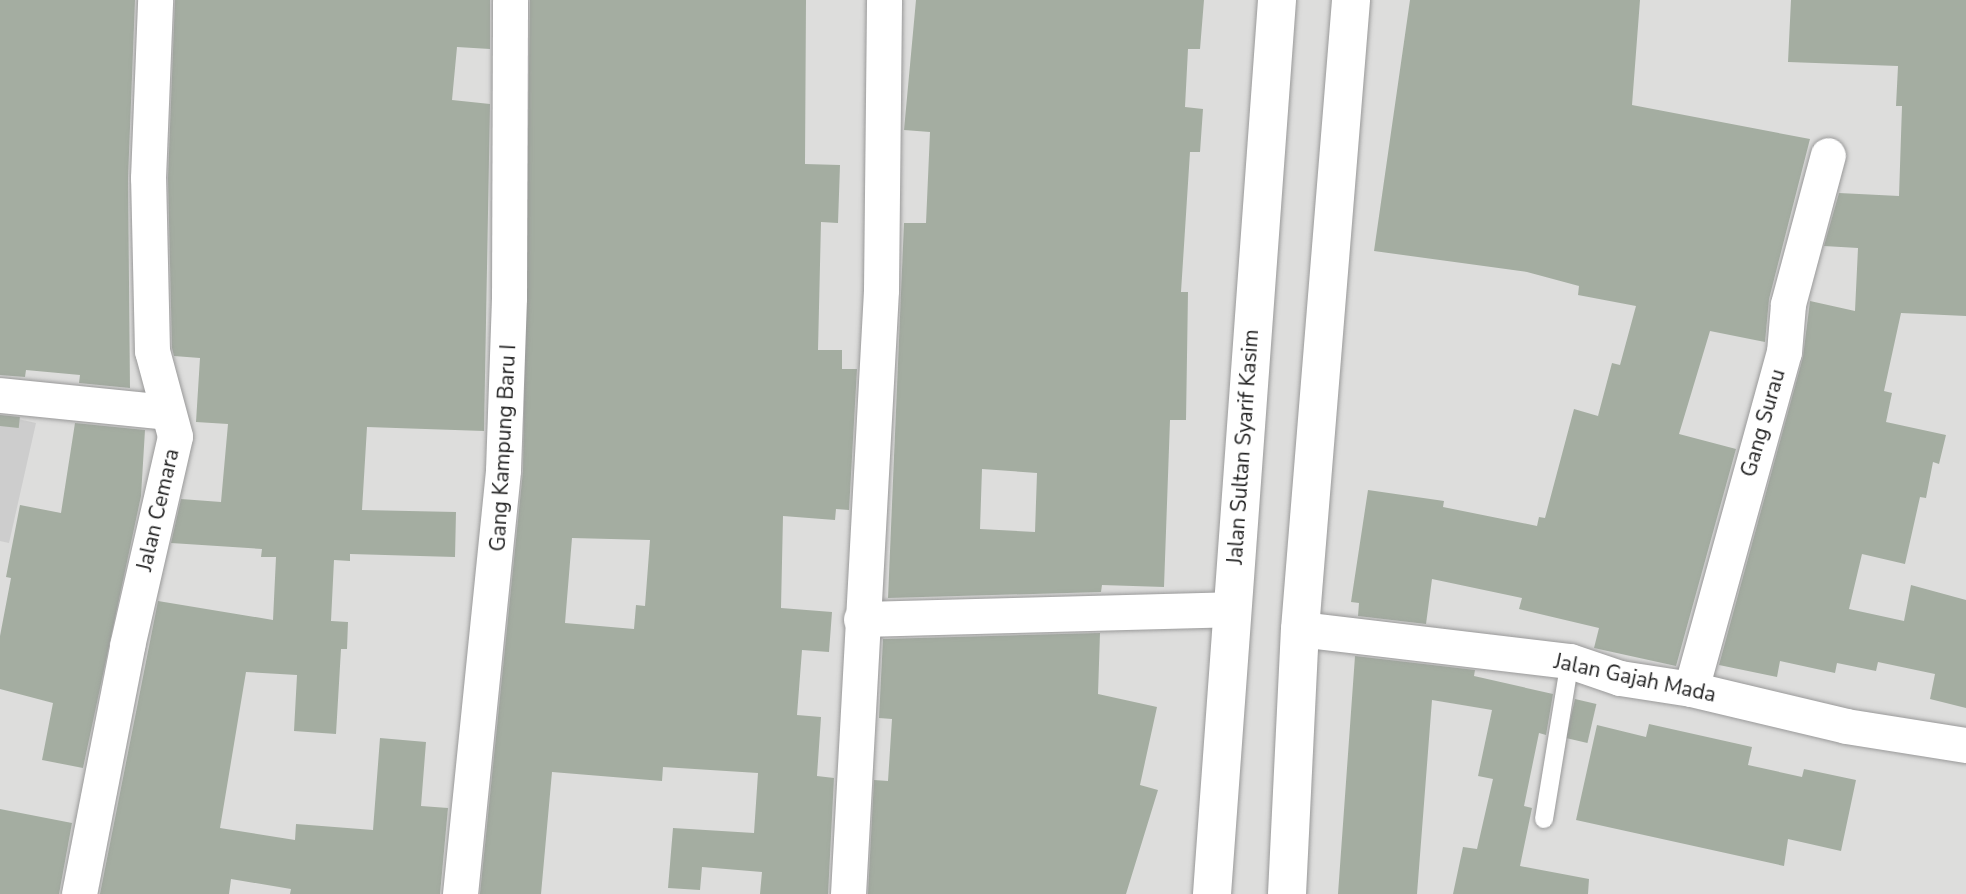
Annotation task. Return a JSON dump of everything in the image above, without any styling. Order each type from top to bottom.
[{"type":"street","name":"Jalan Cemara","points":[[79,894],[127,646],[175,436],[173,419],[166,412],[152,351],[150,312],[148,178],[155,0]]},
{"type":"street","name":"Gang Kampung Baru I","points":[[460,894],[504,458],[510,0]]},
{"type":"street","points":[[848,894],[860,619],[881,290],[884,0]]},
{"type":"street","name":"Jalan Sultan Syarif Kasim","points":[[1212,894],[1277,0]]},
{"type":"street","points":[[1287,894],[1300,629],[1351,0]]},
{"type":"street","name":"Gang Surau","points":[[1691,689],[1781,364],[1788,304],[1828,155]]},
{"type":"street","points":[[0,395],[166,412]]},
{"type":"street","points":[[860,619],[1231,610]]},
{"type":"street","name":"Jalan Gajah Mada","points":[[1300,629],[1570,661],[1620,678],[1691,689],[1846,726],[1966,745]]},
{"type":"lane","points":[[1544,819],[1570,661]]},
{"type":"shaded area","points":[[0,0],[1966,0],[1966,894],[0,894]]},
{"type":"shaded area","points":[[0,415],[36,423],[9,543],[0,541]]},
{"type":"building","points":[[0,0],[135,0],[128,178],[130,388],[79,383],[80,375],[26,370],[25,377],[0,375]]},
{"type":"building","points":[[175,0],[490,0],[490,49],[457,47],[452,100],[490,104],[484,431],[367,427],[362,510],[456,512],[455,557],[350,554],[350,561],[334,560],[331,621],[348,622],[347,649],[341,649],[336,734],[294,731],[297,675],[246,672],[220,828],[295,840],[296,824],[373,830],[380,738],[426,742],[421,806],[448,808],[440,894],[290,894],[291,889],[231,879],[229,894],[100,894],[158,601],[273,620],[276,557],[261,557],[262,549],[171,543],[181,499],[221,502],[228,424],[196,422],[200,358],[174,356],[172,348],[168,178]]},
{"type":"building","points":[[530,0],[806,0],[805,164],[840,165],[838,223],[821,222],[818,350],[842,350],[842,369],[857,369],[849,510],[836,509],[835,520],[783,516],[781,608],[832,612],[829,652],[802,650],[797,715],[821,717],[817,776],[834,778],[828,894],[760,894],[762,872],[702,867],[700,890],[668,888],[673,828],[754,833],[758,773],[663,767],[662,781],[552,772],[541,894],[480,894],[523,471]],"holes":[[[572,538],[650,540],[645,606],[636,605],[634,629],[565,623]]]},
{"type":"building","points":[[916,0],[1204,0],[1200,49],[1188,49],[1185,107],[1203,109],[1200,152],[1190,152],[1181,292],[1188,292],[1186,420],[1170,420],[1164,587],[1102,585],[1101,592],[888,598],[904,223],[926,223],[930,132],[904,130]],"holes":[[[982,469],[1037,473],[1035,532],[980,529]]]},
{"type":"building","points":[[1410,0],[1640,0],[1632,105],[1810,139],[1769,299],[1765,342],[1710,331],[1679,434],[1736,449],[1676,666],[1594,648],[1599,628],[1519,609],[1522,598],[1432,579],[1426,624],[1358,616],[1359,603],[1351,602],[1368,490],[1444,501],[1443,507],[1537,526],[1539,517],[1545,518],[1574,409],[1598,416],[1612,363],[1620,365],[1636,306],[1578,295],[1579,286],[1527,272],[1374,251]]},
{"type":"building","points":[[1791,0],[1966,0],[1966,316],[1901,313],[1884,391],[1892,393],[1886,422],[1946,435],[1939,464],[1933,462],[1926,498],[1920,497],[1905,564],[1862,554],[1849,609],[1904,621],[1911,585],[1966,600],[1966,708],[1930,699],[1935,674],[1878,662],[1876,671],[1837,663],[1835,673],[1780,661],[1777,677],[1719,665],[1803,357],[1810,301],[1855,311],[1858,248],[1824,246],[1839,193],[1899,196],[1902,106],[1896,106],[1898,66],[1788,62]]},
{"type":"building","points":[[0,415],[20,417],[19,428],[0,426]]},
{"type":"building","points":[[75,423],[145,430],[141,496],[83,768],[42,760],[53,703],[0,689],[0,636],[11,578],[6,577],[20,505],[61,513]]},
{"type":"building","points":[[1100,633],[1098,694],[1157,707],[1140,785],[1158,790],[1126,894],[868,894],[874,780],[888,781],[892,719],[879,718],[883,639]]},
{"type":"building","points":[[1355,656],[1475,670],[1474,676],[1553,694],[1546,735],[1539,733],[1524,806],[1532,808],[1520,866],[1589,879],[1588,894],[1453,894],[1463,847],[1477,849],[1493,779],[1478,776],[1492,710],[1432,700],[1417,894],[1338,894]]},
{"type":"building","points":[[1575,699],[1596,704],[1587,743],[1566,738]]},
{"type":"building","points":[[1649,724],[1752,747],[1748,765],[1802,777],[1804,769],[1856,780],[1841,851],[1788,839],[1784,866],[1576,820],[1597,725],[1646,737]]},
{"type":"building","points":[[0,809],[72,823],[59,894],[0,894]]}]
